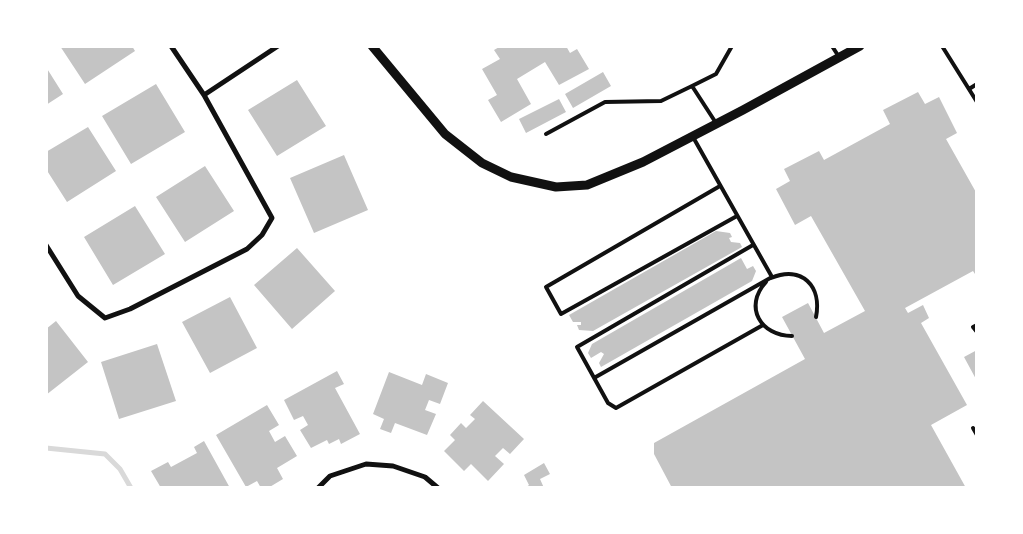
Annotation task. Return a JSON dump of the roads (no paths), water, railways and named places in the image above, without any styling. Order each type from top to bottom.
[{"type":"street","points":[[46,245],[78,296],[105,318],[130,309],[247,249],[262,235],[272,218],[204,95],[171,46]]},
{"type":"street","points":[[204,95],[278,46]]},
{"type":"street","points":[[372,46],[445,134],[482,164],[511,177],[556,187],[587,185],[642,162],[860,46]]},
{"type":"street","points":[[318,488],[330,476],[366,464],[393,466],[425,477],[438,488]]},
{"type":"lane","points":[[546,134],[605,102],[662,101],[716,74],[732,46]]},
{"type":"lane","points":[[832,46],[839,57]]},
{"type":"lane","points":[[942,46],[977,102]]},
{"type":"lane","points":[[969,88],[977,84]]},
{"type":"lane","points":[[692,86],[716,123]]},
{"type":"lane","points":[[692,136],[772,277]]},
{"type":"lane","points":[[720,186],[546,287],[561,314],[737,216]]},
{"type":"lane","points":[[753,245],[577,347],[608,403],[616,408],[763,325]]},
{"type":"lane","points":[[594,378],[772,277],[782,274],[793,274],[803,278],[811,285],[817,300],[816,317]]},
{"type":"lane","points":[[772,277],[759,290],[756,299],[758,317],[771,332],[781,336],[792,336]]},
{"type":"lane","points":[[977,325],[973,327],[977,332]]},
{"type":"lane","points":[[973,428],[977,435]]},
{"type":"waterway","points":[[46,448],[105,454],[120,469],[131,488]]}]
